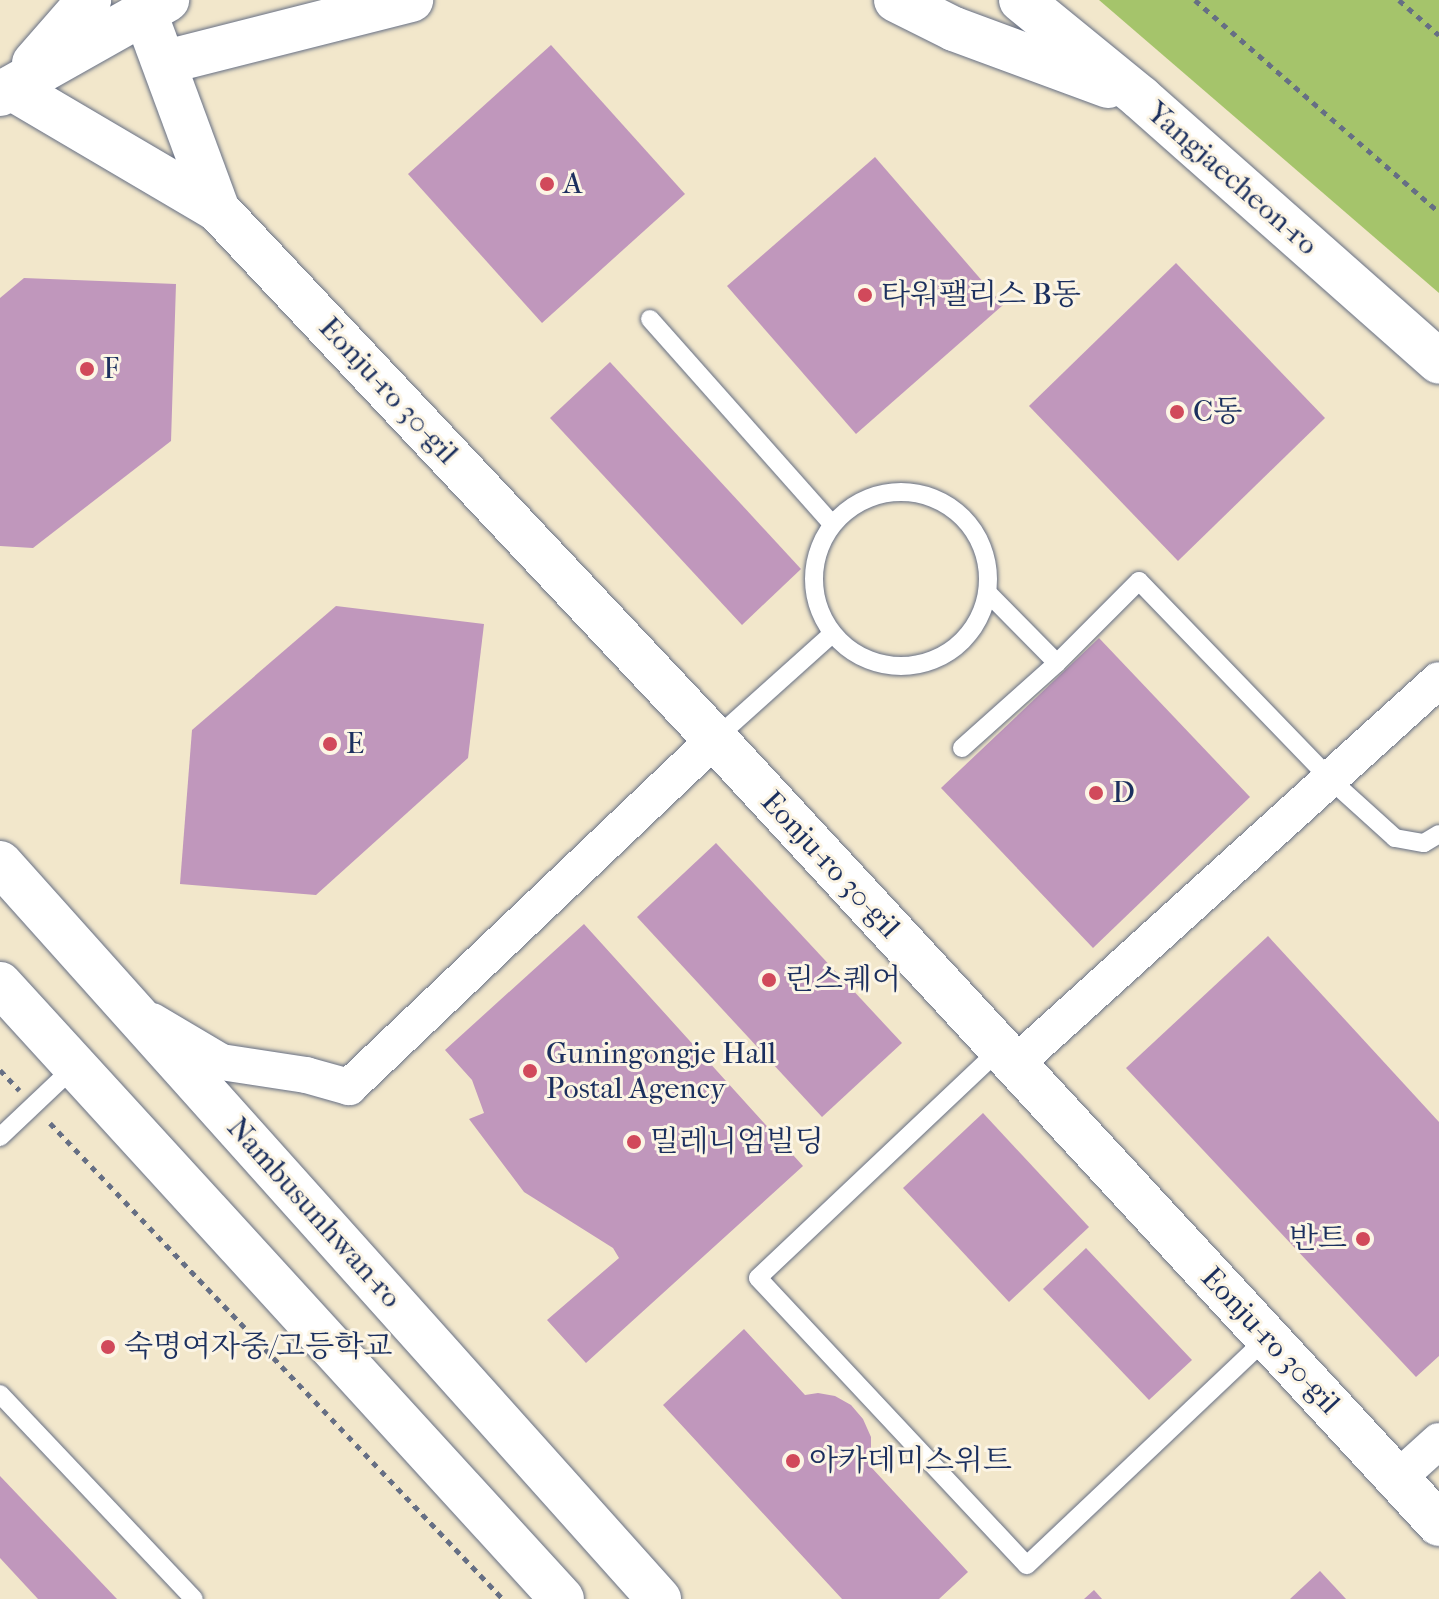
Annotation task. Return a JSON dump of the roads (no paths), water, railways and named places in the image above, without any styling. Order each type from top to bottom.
[{"type":"street","points":[[5,91],[89,0]]},
{"type":"street","points":[[166,62],[411,0]]},
{"type":"street","points":[[896,0],[954,29],[1141,98]]},
{"type":"street","name":"Yangjaecheon-ro","points":[[1021,0],[1141,98],[1439,362]]},
{"type":"street","points":[[5,91],[156,6],[166,62],[218,210]]},
{"type":"street","points":[[5,91],[218,210]]},
{"type":"street","name":"Eonju-ro 30-gil","points":[[218,210],[715,739],[1439,1524]]},
{"type":"street","points":[[1007,1057],[1332,781],[1439,680]]},
{"type":"street","points":[[133,1010],[221,1062],[306,1075],[349,1087],[715,739]]},
{"type":"street","name":"Nambusunhwan-ro","points":[[0,863],[659,1599]]},
{"type":"street","points":[[0,984],[562,1599]]},
{"type":"street","points":[[1398,1478],[1439,1441]]},
{"type":"lane","points":[[650,319],[832,524]]},
{"type":"lane","points":[[909,491],[937,498],[961,514],[979,537],[988,565],[988,593],[978,621],[961,643],[937,659],[909,666],[880,664],[854,653],[832,634],[818,608],[813,579],[818,550],[832,524],[853,504],[880,493],[909,491]]},
{"type":"lane","points":[[962,748],[1057,663],[1139,581],[1332,781],[1395,838],[1424,843],[1439,834]]},
{"type":"lane","points":[[988,593],[1057,663]]},
{"type":"lane","points":[[715,739],[832,634]]},
{"type":"lane","points":[[1007,1057],[758,1278],[1027,1565],[1267,1338]]},
{"type":"lane","points":[[0,1137],[75,1066]]},
{"type":"lane","points":[[0,1394],[194,1599]]},
{"type":"place","name":"A","points":[[547,184]]},
{"type":"place","name":"타워팰리스 B동","points":[[865,295]]},
{"type":"place","name":"F","points":[[87,369]]},
{"type":"place","name":"C동","points":[[1177,412]]},
{"type":"place","name":"E","points":[[330,744]]},
{"type":"place","name":"D","points":[[1096,793]]},
{"type":"place","name":"린스퀘어","points":[[769,980]]},
{"type":"place","name":"Guningongje Hall Postal Agency","points":[[530,1071]]},
{"type":"place","name":"밀레니엄빌딩","points":[[634,1142]]},
{"type":"place","name":"반트","points":[[1363,1239]]},
{"type":"place","name":"숙명여자중/고등학교","points":[[108,1347]]},
{"type":"place","name":"아카데미스위트","points":[[793,1461]]}]
